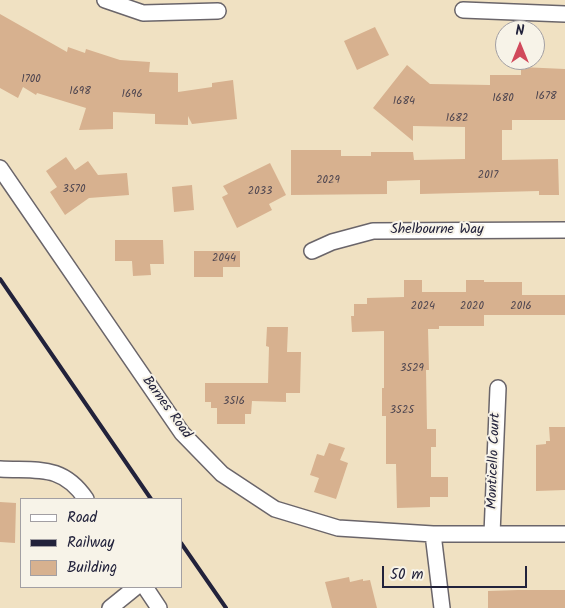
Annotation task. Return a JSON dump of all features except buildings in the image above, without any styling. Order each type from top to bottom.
[{"type":"street","points":[[105,0],[142,12],[218,11]]},
{"type":"street","points":[[463,10],[565,14]]},
{"type":"street","name":"Barnes Road","points":[[0,168],[182,433],[222,474],[275,509],[338,528],[433,534],[565,534]]},
{"type":"street","name":"Shelbourne Way","points":[[312,251],[332,242],[374,231],[565,230]]},
{"type":"street","name":"Monticello Court","points":[[492,534],[498,388]]},
{"type":"street","points":[[0,469],[54,472],[68,479],[85,498]]},
{"type":"street","points":[[433,534],[442,608]]},
{"type":"street","points":[[110,608],[135,588]]},
{"type":"street","points":[[146,588],[159,608]]},
{"type":"railway","points":[[0,279],[150,498]]},
{"type":"railway","points":[[182,544],[226,608]]}]
